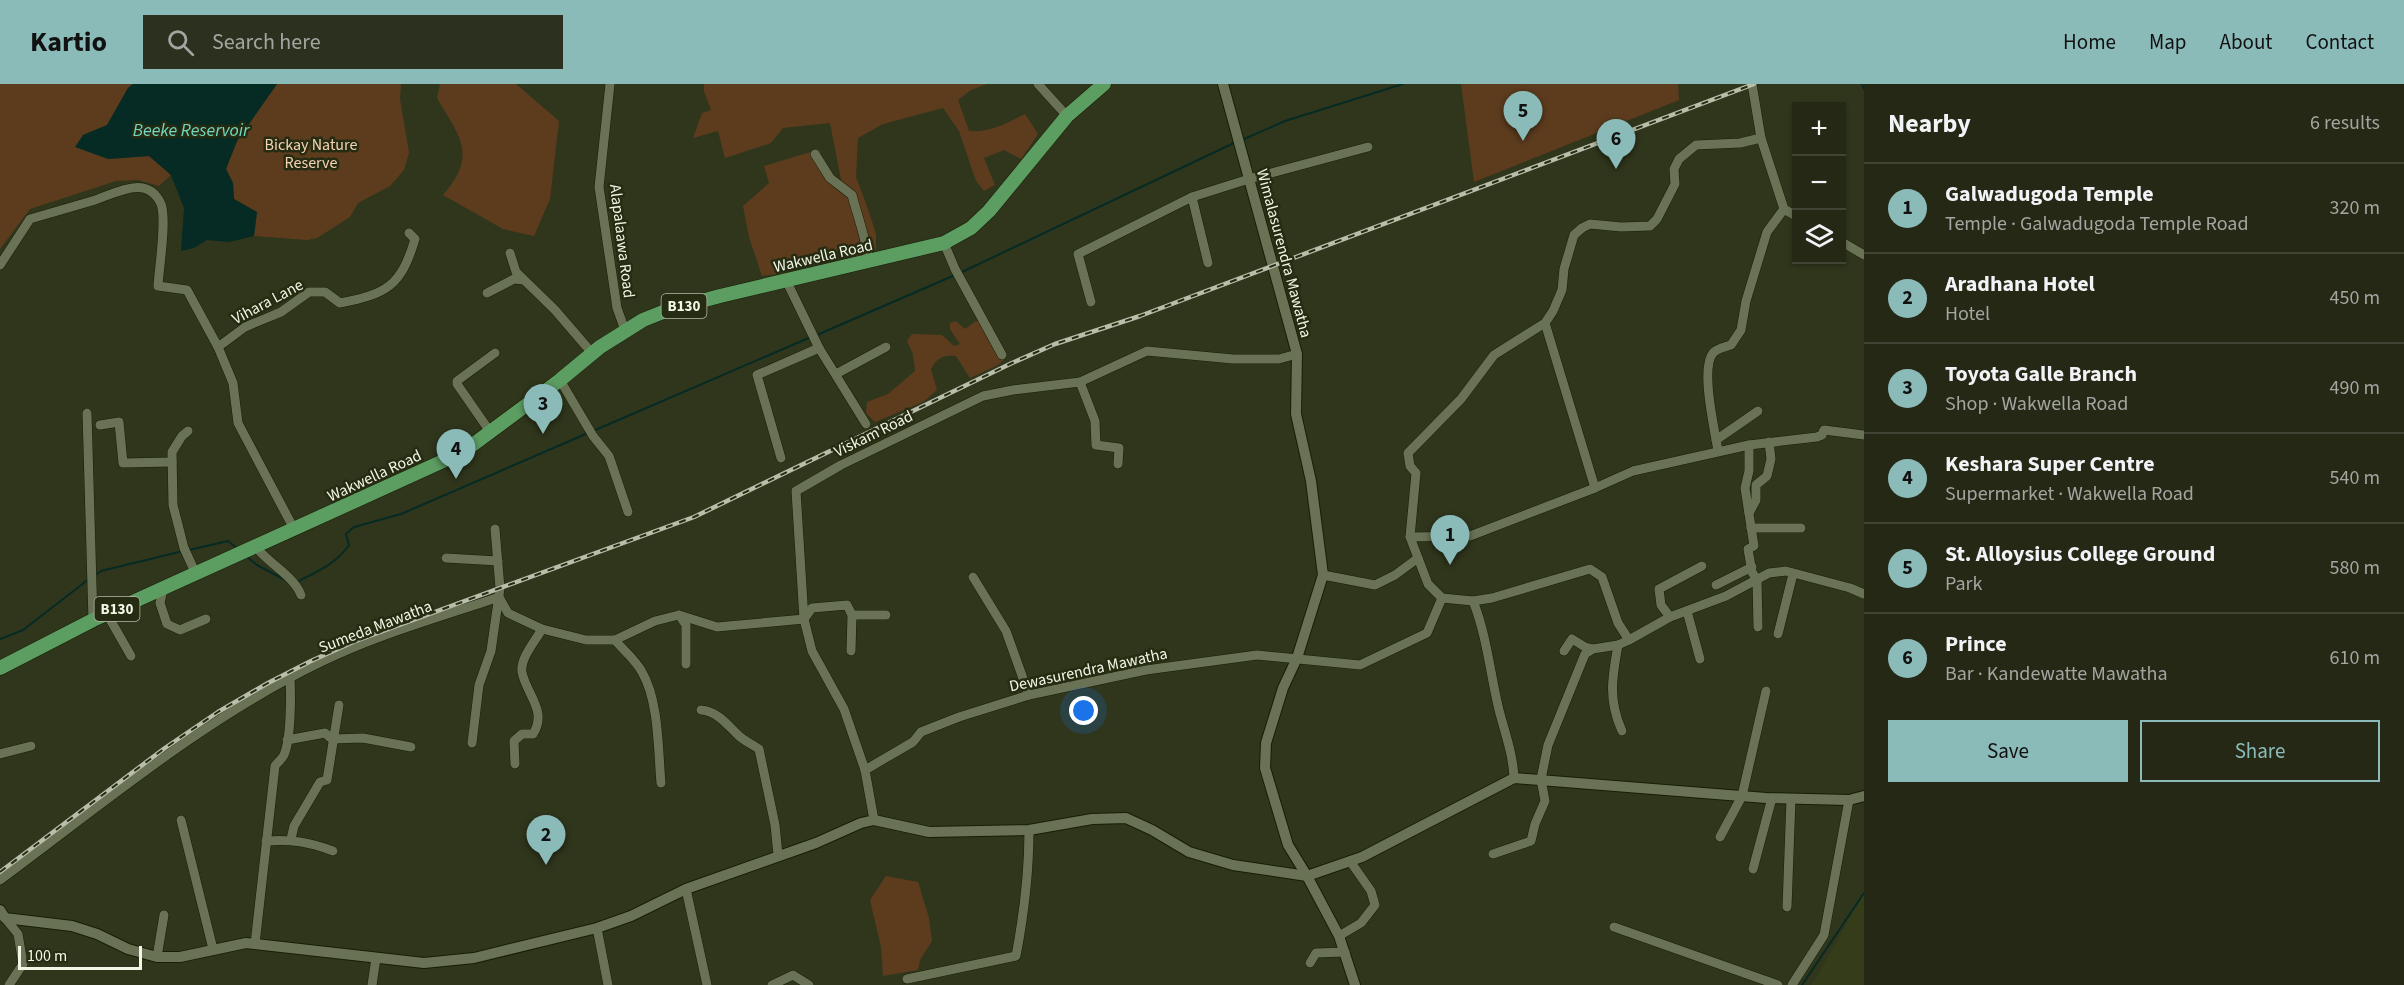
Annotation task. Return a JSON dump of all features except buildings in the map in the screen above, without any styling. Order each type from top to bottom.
[{"type":"main road","name":"Wakwella Road","points":[[0,668],[93,620],[463,452],[625,330],[668,310],[944,243],[970,228],[989,211],[1068,116],[1104,84]]},
{"type":"street","name":"Alapalaawa Road","points":[[609,84],[599,187],[617,308],[625,330]]},
{"type":"street","points":[[1038,84],[1068,116]]},
{"type":"street","name":"Wimalasurendra Mawatha","points":[[1223,84],[1297,354],[1296,414],[1311,482],[1323,575]]},
{"type":"street","points":[[1752,84],[1761,138],[1784,209],[1792,213]]},
{"type":"street","points":[[1629,640],[1618,623],[1602,577],[1590,569],[1491,598],[1473,600],[1442,598],[1428,584],[1410,537],[1416,473],[1407,460],[1408,453],[1461,399],[1494,355],[1545,323],[1562,290],[1564,269],[1575,235],[1582,228],[1590,224],[1621,227],[1650,226],[1657,219],[1675,184],[1674,169],[1679,159],[1687,152],[1696,145],[1740,143],[1761,138]]},
{"type":"street","points":[[1091,302],[1078,254],[1192,197],[1368,147]]},
{"type":"street","points":[[815,154],[830,178],[852,195],[866,238],[869,262]]},
{"type":"street","points":[[0,265],[30,219],[97,200],[122,189],[142,188],[153,192],[161,205],[163,221],[158,286],[187,290],[218,347],[233,383],[238,423],[294,529]]},
{"type":"street","points":[[1192,197],[1208,262]]},
{"type":"street","points":[[1718,451],[1707,396],[1711,355],[1716,350],[1731,345],[1741,330],[1746,301],[1767,232],[1784,209]]},
{"type":"street","name":"Vihara Lane","points":[[218,347],[245,327],[281,312],[309,292],[325,292],[340,303],[387,289],[405,268],[415,239],[409,233]]},
{"type":"street","points":[[944,243],[957,273],[1002,355]]},
{"type":"street","points":[[1846,244],[1864,255]]},
{"type":"street","points":[[510,253],[516,272],[555,310],[592,353]]},
{"type":"street","points":[[487,292],[514,279],[524,280]]},
{"type":"street","points":[[786,280],[819,348],[866,424]]},
{"type":"street","points":[[1545,323],[1595,488]]},
{"type":"street","points":[[836,374],[885,347]]},
{"type":"street","points":[[781,458],[757,375],[819,348]]},
{"type":"street","name":"Viskam Road","points":[[874,820],[865,770],[844,709],[812,651],[804,619],[796,491],[841,465],[983,396],[1080,382],[1147,351],[1233,359],[1279,359],[1297,354]]},
{"type":"street","points":[[490,433],[457,381],[495,353]]},
{"type":"street","points":[[560,380],[591,432],[609,456],[628,512]]},
{"type":"street","points":[[1080,382],[1095,421],[1096,446],[1119,448],[1118,464]]},
{"type":"street","points":[[1716,440],[1758,411]]},
{"type":"street","points":[[87,413],[93,620]]},
{"type":"street","points":[[100,425],[118,422],[123,463],[172,462]]},
{"type":"street","points":[[1410,537],[1470,536],[1633,471],[1718,451],[1817,437],[1822,435],[1824,430],[1864,435]]},
{"type":"street","points":[[188,431],[172,452],[173,505],[186,553],[196,574]]},
{"type":"street","points":[[1749,514],[1756,500],[1756,485],[1767,476],[1771,459],[1769,442]]},
{"type":"street","points":[[1749,445],[1749,471],[1745,488],[1754,546],[1749,549],[1752,572],[1757,580],[1758,627]]},
{"type":"street","points":[[1751,528],[1801,528]]},
{"type":"street","points":[[472,743],[479,685],[491,651],[500,588],[495,530]]},
{"type":"street","points":[[256,547],[297,588]]},
{"type":"street","points":[[446,558],[498,561]]},
{"type":"street","points":[[1355,985],[1339,936],[1288,845],[1265,768],[1266,743],[1283,688],[1297,658],[1323,575],[1375,585],[1395,575],[1418,558]]},
{"type":"street","points":[[1670,617],[1661,605],[1659,590],[1702,566]]},
{"type":"street","points":[[1716,585],[1752,567]]},
{"type":"street","points":[[1564,651],[1572,639],[1585,647],[1618,645],[1670,617],[1726,596],[1768,573],[1786,571],[1864,594]]},
{"type":"street","points":[[1778,634],[1793,574]]},
{"type":"street","points":[[973,577],[1006,631],[1029,695]]},
{"type":"street","points":[[163,589],[160,603],[167,624],[180,630],[206,619]]},
{"type":"street","points":[[499,597],[508,613],[542,629],[586,640],[615,640],[655,621],[679,615],[717,627],[804,619],[812,608],[847,605],[852,615],[851,651]]},
{"type":"street","name":"Sumeda Mawatha","points":[[0,880],[201,730],[290,678],[325,660],[399,631],[499,597]]},
{"type":"street","name":"Dewasurendra Mawatha","points":[[865,770],[913,742],[921,732],[959,717],[1029,695],[1146,670],[1257,656],[1360,665],[1428,633],[1442,598]]},
{"type":"street","points":[[1473,600],[1481,621],[1499,710],[1513,756],[1514,778]]},
{"type":"street","points":[[1687,611],[1700,659]]},
{"type":"street","points":[[107,614],[131,656]]},
{"type":"street","points":[[679,615],[686,626],[686,664]]},
{"type":"street","points":[[852,615],[886,615]]},
{"type":"street","points":[[515,764],[514,741],[522,734],[532,734],[537,728],[538,710],[522,670],[525,658],[542,629]]},
{"type":"street","points":[[615,640],[642,670],[648,687],[655,718],[661,783]]},
{"type":"street","points":[[1618,645],[1611,690],[1614,713],[1622,731]]},
{"type":"street","points":[[1493,854],[1531,841],[1535,824],[1545,801],[1542,779],[1548,746],[1585,654],[1593,648]]},
{"type":"street","points":[[255,944],[275,766],[284,755],[286,740],[291,699],[290,678]]},
{"type":"street","points":[[1720,837],[1742,796],[1766,691]]},
{"type":"street","points":[[291,839],[294,826],[320,782],[327,780],[339,705]]},
{"type":"street","points":[[701,710],[728,723],[736,734],[759,749],[775,825],[778,855]]},
{"type":"street","points":[[286,740],[325,733],[332,739],[363,738],[411,747]]},
{"type":"street","points":[[0,754],[31,746]]},
{"type":"street","points":[[3,914],[72,926],[97,934],[128,949],[157,957],[180,957],[246,943],[424,963],[474,958],[597,928],[631,916],[686,889],[874,820],[929,832],[1029,830],[1082,821],[1126,818],[1189,852],[1233,865],[1307,876],[1350,861],[1514,778],[1791,799],[1848,800],[1864,796]]},
{"type":"street","points":[[1753,869],[1772,798]]},
{"type":"street","points":[[1787,907],[1791,799]]},
{"type":"street","points":[[1792,985],[1824,934],[1848,800]]},
{"type":"street","points":[[181,820],[213,949]]},
{"type":"street","points":[[907,979],[1016,956],[1025,908],[1029,869],[1029,830]]},
{"type":"street","points":[[266,841],[291,839],[309,842],[333,851]]},
{"type":"street","points":[[1339,936],[1361,923],[1375,906],[1371,891],[1350,861]]},
{"type":"street","points":[[686,889],[707,985]]},
{"type":"street","points":[[3,914],[18,934],[23,964],[9,985]]},
{"type":"street","points":[[157,957],[164,915]]},
{"type":"street","points":[[1614,927],[1778,985]]},
{"type":"street","points":[[597,928],[608,985]]},
{"type":"street","points":[[1310,963],[1316,953],[1345,952]]},
{"type":"street","points":[[372,985],[376,958]]},
{"type":"street","points":[[772,985],[794,975],[809,985]]},
{"type":"shaded area","points":[[1864,892],[1864,985],[1811,985],[1819,973]]},
{"type":"green space","points":[[0,84],[133,84],[128,88],[107,125],[83,135],[108,159],[149,156],[171,175],[159,186],[138,180],[116,181],[30,209],[0,249]]},
{"type":"green space","name":"Bickay Nature Reserve","points":[[277,84],[401,84],[400,99],[409,153],[404,170],[390,186],[358,203],[350,217],[317,238],[307,240],[254,236],[257,212],[234,199],[233,183],[226,169],[237,141]]},
{"type":"green space","points":[[440,84],[516,84],[559,121],[550,199],[534,236],[503,229],[443,195],[454,181],[463,157],[458,135],[437,98]]},
{"type":"green space","points":[[704,84],[987,84],[971,90],[958,100],[969,131],[991,129],[1025,114],[1038,134],[1021,159],[1004,150],[984,158],[995,185],[984,191],[976,181],[959,131],[943,108],[883,124],[858,138],[856,177],[876,234],[876,250],[859,262],[852,253],[832,250],[784,265],[785,273],[762,276],[749,237],[743,206],[769,183],[764,166],[817,150],[820,150],[827,178],[844,195],[830,123],[783,128],[771,143],[725,158],[718,131],[693,138],[702,113],[711,110],[704,91]]},
{"type":"green space","points":[[1461,84],[1678,84],[1679,100],[1474,182]]},
{"type":"green space","points":[[956,321],[965,329],[979,321],[1003,360],[998,365],[970,378],[956,356],[941,358],[931,369],[937,390],[923,402],[875,422],[866,413],[867,402],[888,394],[915,371],[913,354],[907,341],[912,334],[942,335],[954,346],[960,344],[950,329],[950,323]]},
{"type":"green space","points":[[886,876],[918,882],[929,918],[932,941],[920,960],[918,970],[883,976],[881,947],[870,900]]},
{"type":"water","name":"Beeke Reservoir","points":[[133,84],[277,84],[237,141],[226,169],[233,183],[234,199],[257,212],[254,236],[229,242],[207,240],[194,248],[181,251],[184,208],[171,175],[149,156],[108,159],[75,147],[83,135],[107,125],[128,88]]},
{"type":"waterway","points":[[1242,140],[1285,121],[1403,84]]},
{"type":"waterway","points":[[1862,84],[1864,89]]},
{"type":"waterway","points":[[960,273],[1236,142]]},
{"type":"waterway","points":[[817,335],[955,275]]},
{"type":"waterway","points":[[593,431],[811,337]]},
{"type":"waterway","points":[[297,582],[325,567],[344,552],[349,545],[346,534],[354,527],[401,514],[588,433]]},
{"type":"waterway","points":[[189,550],[228,541],[237,548]]},
{"type":"waterway","points":[[94,576],[101,571],[183,551]]},
{"type":"waterway","points":[[246,556],[257,565],[287,581]]},
{"type":"waterway","points":[[0,639],[23,630],[89,579]]},
{"type":"waterway","points":[[1802,985],[1864,893]]},
{"type":"railway","points":[[0,872],[165,748],[218,712],[268,683],[353,642],[694,517],[1055,344],[1140,316],[1754,84]]},
{"type":"place","name":"St. Alloysius College Ground","points":[[1523,141]]},
{"type":"place","name":"Prince","points":[[1616,169]]},
{"type":"place","name":"Toyota Galle Branch","points":[[543,434]]},
{"type":"place","name":"Keshara Super Centre","points":[[456,479]]},
{"type":"place","name":"Galwadugoda Temple","points":[[1450,565]]},
{"type":"place","name":"Aradhana Hotel","points":[[546,865]]}]
